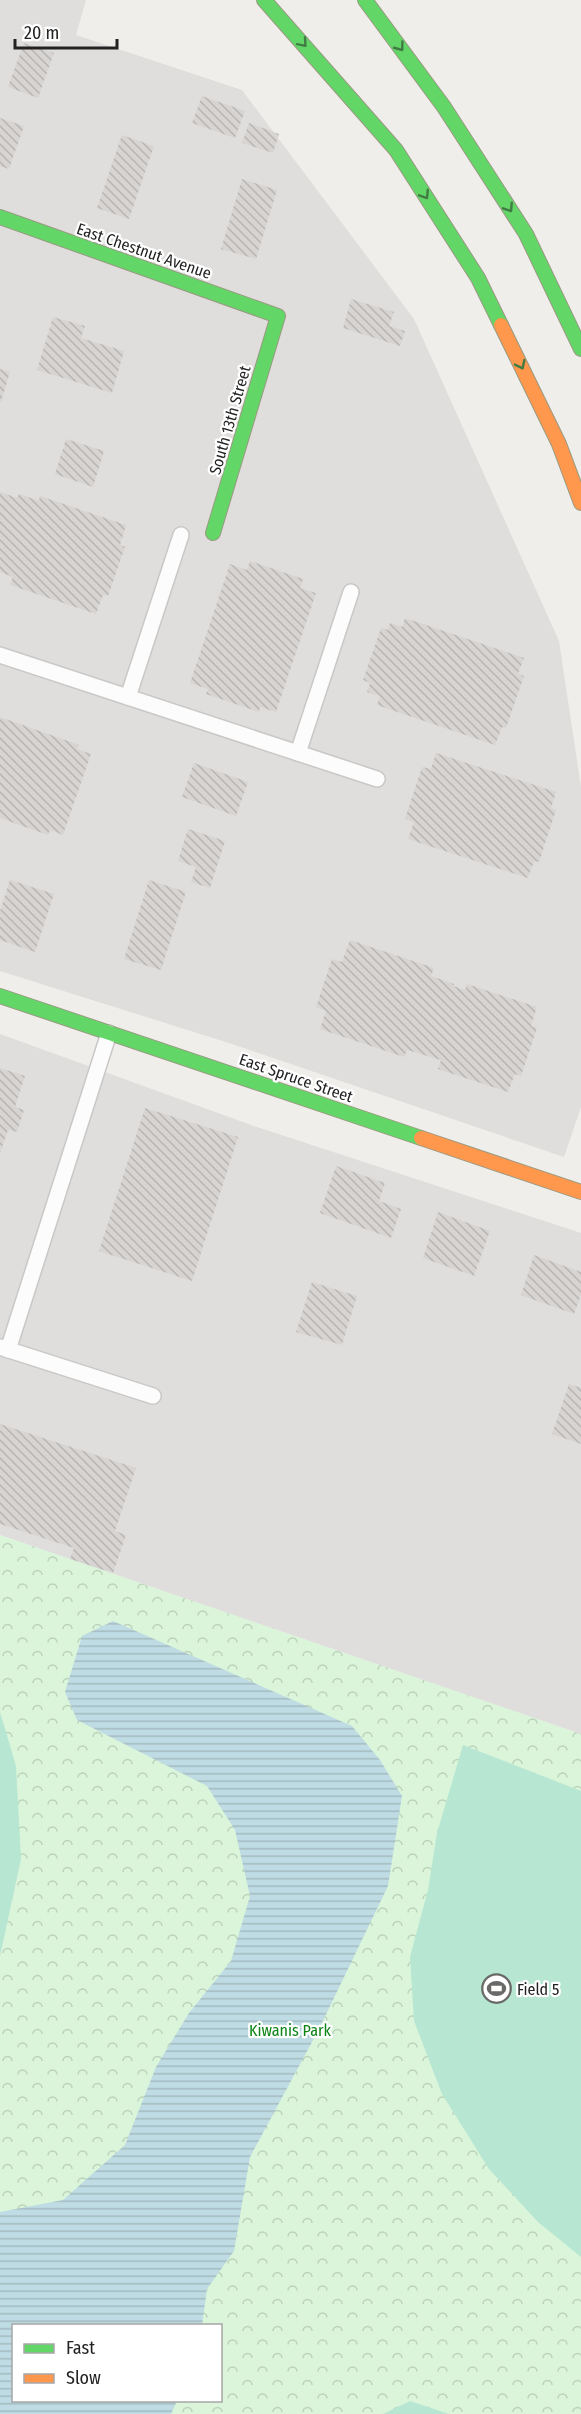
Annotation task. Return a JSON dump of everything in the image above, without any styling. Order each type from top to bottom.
[{"type":"main road","points":[[264,0],[396,150],[478,278],[559,444],[581,502]]},
{"type":"main road","points":[[365,0],[444,107],[526,234],[581,349]]},
{"type":"main road","name":"East Chestnut Avenue","points":[[0,218],[278,316]]},
{"type":"main road","name":"South 13th Street","points":[[213,533],[278,316]]},
{"type":"main road","name":"East Spruce Street","points":[[0,996],[581,1191]]},
{"type":"lane","points":[[128,697],[181,535]]},
{"type":"lane","points":[[298,753],[351,592]]},
{"type":"lane","points":[[0,655],[377,779]]},
{"type":"lane","points":[[109,1033],[4,1348],[153,1396]]},
{"type":"shaded area","points":[[0,0],[86,0],[76,35],[242,90],[414,319],[559,641],[581,787],[581,1107],[564,1157],[232,1044],[0,971]]},
{"type":"shaded area","points":[[0,1034],[257,1127],[581,1233],[581,1734],[0,1535]]},
{"type":"green space","name":"Kiwanis Park","points":[[0,1535],[581,1734],[581,2414],[0,2414]]},
{"type":"green space","points":[[0,1712],[16,1766],[21,1859],[0,1956]]},
{"type":"green space","name":"Field 5","points":[[463,1745],[581,1791],[581,2257],[538,2222],[489,2169],[442,2094],[414,2021],[410,1957],[428,1890],[437,1833]]},
{"type":"green space","points":[[410,2401],[449,2414],[383,2414]]},
{"type":"water","points":[[113,1621],[352,1726],[380,1760],[402,1796],[388,1886],[319,2029],[250,2157],[234,2251],[207,2289],[202,2324],[12,2324],[12,2402],[177,2402],[171,2414],[0,2414],[0,2212],[63,2200],[125,2145],[156,2067],[189,2013],[231,1961],[250,1896],[235,1830],[207,1786],[77,1720],[65,1692],[82,1636]]},
{"type":"building","points":[[24,43],[54,53],[38,98],[8,87]]},
{"type":"building","points":[[202,96],[245,111],[235,138],[192,123]]},
{"type":"building","points":[[0,118],[24,126],[9,169],[0,166]]},
{"type":"building","points":[[249,123],[279,134],[273,153],[242,143]]},
{"type":"building","points":[[122,135],[154,146],[129,219],[97,208]]},
{"type":"building","points":[[242,179],[277,190],[256,259],[221,249]]},
{"type":"building","points":[[351,299],[394,312],[389,326],[405,331],[400,346],[343,328]]},
{"type":"building","points":[[53,317],[85,326],[81,338],[124,351],[112,393],[37,370]]},
{"type":"building","points":[[0,369],[10,372],[1,402],[0,402]]},
{"type":"building","points":[[66,439],[104,451],[93,487],[55,474]]},
{"type":"building","points":[[0,492],[17,498],[19,494],[39,501],[40,496],[126,525],[120,545],[125,547],[108,596],[103,595],[96,614],[10,585],[13,577],[0,572]]},
{"type":"building","points":[[250,561],[303,579],[300,588],[316,593],[276,712],[260,707],[259,712],[206,694],[208,689],[190,683],[230,564],[247,570]]},
{"type":"building","points":[[405,618],[524,658],[518,674],[524,676],[506,728],[502,727],[495,745],[377,705],[380,696],[367,692],[370,683],[363,680],[381,628],[388,630],[390,623],[402,627]]},
{"type":"building","points":[[0,717],[79,745],[77,749],[91,754],[63,835],[50,830],[48,835],[0,818]]},
{"type":"building","points":[[436,753],[556,792],[551,808],[556,810],[539,862],[534,861],[528,878],[408,839],[414,822],[405,819],[422,767],[431,769]]},
{"type":"building","points":[[194,763],[248,782],[236,816],[182,797]]},
{"type":"building","points":[[188,829],[225,841],[210,888],[191,882],[196,867],[178,861]]},
{"type":"building","points":[[10,880],[54,894],[35,952],[0,940],[0,911]]},
{"type":"building","points":[[149,880],[186,892],[161,970],[124,959]]},
{"type":"building","points":[[350,940],[434,968],[431,976],[454,984],[453,986],[465,990],[467,984],[537,1007],[531,1026],[537,1028],[521,1076],[515,1074],[508,1092],[438,1069],[441,1060],[407,1050],[404,1057],[320,1029],[326,1011],[316,1007],[332,959],[342,962]]},
{"type":"building","points":[[0,1068],[25,1076],[15,1107],[24,1110],[17,1132],[8,1130],[0,1153]]},
{"type":"building","points":[[145,1108],[238,1137],[192,1281],[99,1251]]},
{"type":"building","points":[[336,1166],[385,1183],[379,1201],[401,1209],[391,1238],[320,1213]]},
{"type":"building","points":[[438,1212],[490,1231],[474,1276],[423,1258]]},
{"type":"building","points":[[534,1255],[581,1272],[581,1295],[574,1314],[521,1295]]},
{"type":"building","points":[[312,1282],[357,1296],[342,1345],[296,1332]]},
{"type":"building","points":[[569,1384],[581,1388],[581,1444],[552,1434]]},
{"type":"building","points":[[0,1424],[136,1468],[115,1531],[126,1535],[113,1573],[70,1559],[74,1548],[0,1524]]},
{"type":"traffic: fast","points":[[264,0],[396,150],[478,278],[501,325]]},
{"type":"traffic: fast","points":[[365,0],[444,107],[526,234],[581,349]]},
{"type":"traffic: fast","points":[[0,217],[278,316],[213,533]]},
{"type":"traffic: fast","points":[[0,996],[421,1138]]},
{"type":"traffic: slow","points":[[501,325],[559,444],[581,503]]},
{"type":"traffic: slow","points":[[421,1138],[581,1192]]},
{"type":"place","name":"Field 5","points":[[496,1989]]}]
